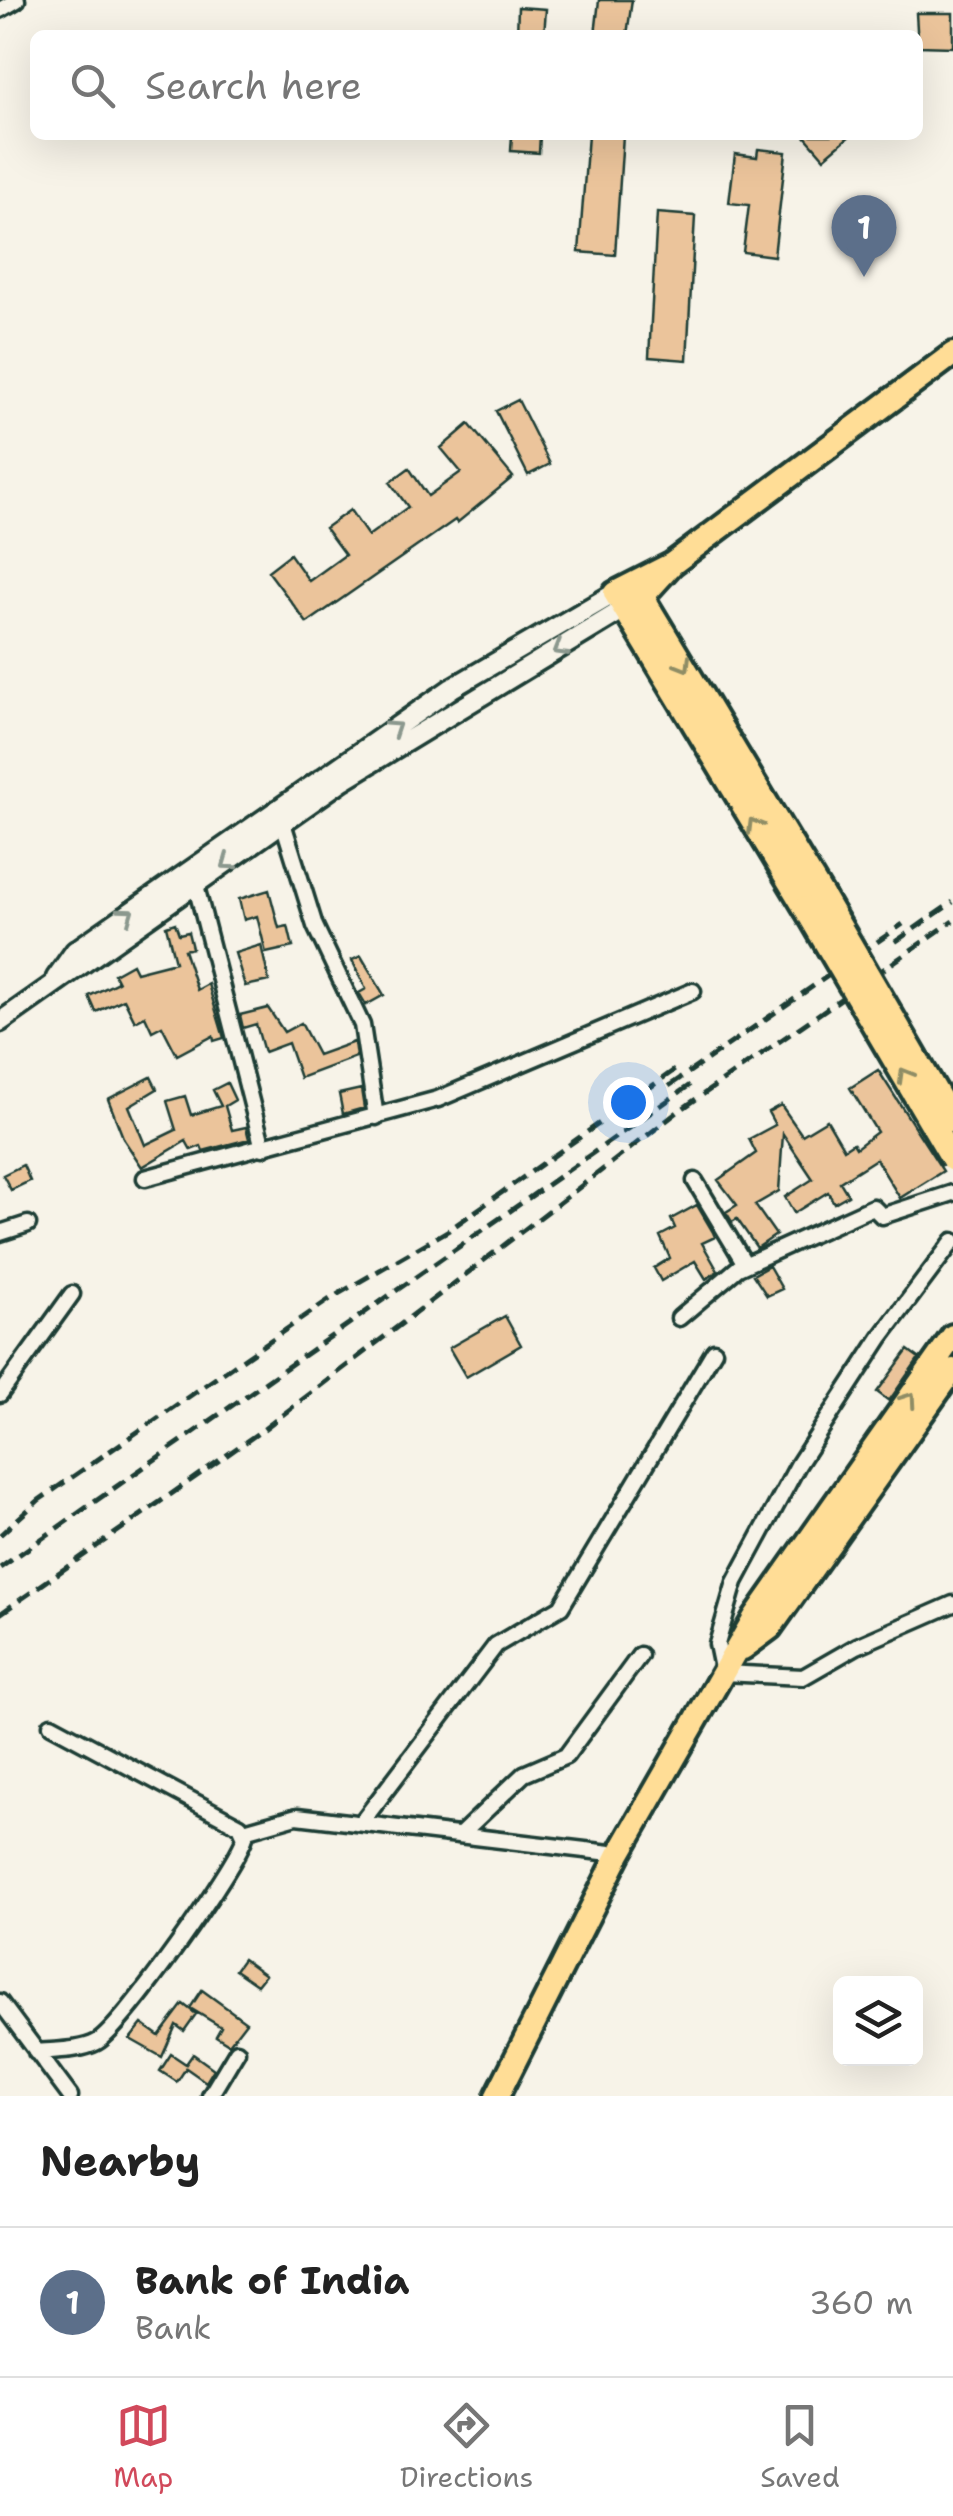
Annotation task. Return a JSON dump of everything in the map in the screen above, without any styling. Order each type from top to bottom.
[{"type":"main road","points":[[953,354],[629,595],[814,902],[953,1121]]},
{"type":"main road","points":[[814,902],[953,1160]]},
{"type":"main road","points":[[497,2096],[620,1854],[755,1617],[953,1336]]},
{"type":"main road","points":[[737,1653],[770,1628],[953,1370]]},
{"type":"street","points":[[0,10],[17,0]]},
{"type":"street","points":[[0,1022],[343,780],[629,595]]},
{"type":"street","points":[[56,979],[75,951],[452,688],[629,595]]},
{"type":"street","points":[[284,823],[315,926],[362,1025],[376,1116]]},
{"type":"street","points":[[196,886],[264,1148]]},
{"type":"street","points":[[145,1178],[448,1096],[693,991]]},
{"type":"street","points":[[696,1181],[745,1264]]},
{"type":"street","points":[[679,1318],[745,1264],[872,1207],[882,1216],[953,1193]]},
{"type":"street","points":[[0,1233],[28,1224]]},
{"type":"street","points":[[953,1241],[881,1338],[798,1465],[734,1582],[717,1644],[723,1673],[803,1677],[857,1646],[953,1604]]},
{"type":"street","points":[[0,1394],[72,1294]]},
{"type":"street","points":[[361,1824],[496,1645],[561,1608],[714,1351]]},
{"type":"street","points":[[460,1835],[524,1774],[566,1756],[640,1655]]},
{"type":"street","points":[[50,1725],[244,1831],[292,1815],[620,1854]]},
{"type":"street","points":[[36,2052],[98,2041],[134,2006],[244,1843],[244,1831]]},
{"type":"street","points":[[0,2002],[70,2096]]},
{"type":"street","points":[[210,2096],[238,2051]]},
{"type":"building","points":[[599,0],[632,0],[628,30],[596,30]]},
{"type":"building","points":[[518,7],[546,9],[544,30],[517,30]]},
{"type":"building","points":[[916,13],[953,13],[953,47],[923,46],[923,30],[917,30]]},
{"type":"building","points":[[512,140],[540,140],[539,153],[511,151]]},
{"type":"building","points":[[588,140],[623,140],[615,255],[579,252]]},
{"type":"building","points":[[808,140],[845,140],[824,158]]},
{"type":"building","points":[[758,149],[786,152],[774,256],[743,252],[749,205],[729,203],[735,154],[757,157]]},
{"type":"building","points":[[657,213],[695,216],[687,360],[649,357]]},
{"type":"building","points":[[518,400],[550,464],[528,475],[496,411]]},
{"type":"building","points":[[469,424],[513,477],[457,523],[455,520],[307,623],[268,571],[290,554],[309,581],[345,555],[325,528],[350,510],[368,536],[408,507],[390,482],[409,468],[428,496],[461,472],[441,448]]},
{"type":"building","points":[[269,890],[279,928],[288,926],[293,947],[266,953],[257,916],[244,920],[239,899]]},
{"type":"building","points":[[175,923],[179,934],[188,932],[192,948],[184,950],[197,990],[208,984],[224,1038],[214,1041],[213,1036],[177,1055],[162,1026],[152,1031],[145,1016],[135,1021],[124,999],[96,1012],[89,996],[118,982],[114,974],[132,964],[136,972],[175,962],[166,926]]},
{"type":"building","points":[[261,945],[269,981],[245,986],[235,953]]},
{"type":"building","points":[[361,956],[384,995],[366,1005],[359,993],[366,989],[352,960]]},
{"type":"building","points":[[268,1008],[284,1032],[301,1023],[318,1055],[354,1042],[356,1057],[300,1078],[288,1043],[264,1052],[256,1024],[243,1028],[240,1015]]},
{"type":"building","points":[[878,1070],[943,1171],[900,1198],[876,1159],[840,1182],[848,1195],[834,1203],[828,1192],[794,1213],[785,1197],[813,1179],[783,1134],[779,1191],[755,1205],[776,1235],[757,1248],[737,1219],[732,1222],[726,1212],[737,1205],[718,1180],[756,1153],[749,1139],[775,1125],[768,1112],[781,1105],[802,1135],[827,1120],[844,1149],[853,1143],[856,1148],[877,1132],[850,1088]]},
{"type":"building","points":[[151,1077],[157,1089],[129,1106],[145,1145],[176,1130],[167,1101],[185,1096],[191,1115],[221,1106],[213,1090],[227,1083],[235,1100],[225,1106],[232,1130],[246,1127],[249,1139],[203,1151],[201,1146],[191,1150],[186,1141],[142,1167],[124,1140],[108,1099]]},
{"type":"building","points":[[361,1089],[364,1108],[343,1114],[339,1094]]},
{"type":"building","points":[[23,1165],[30,1181],[11,1190],[3,1175]]},
{"type":"building","points":[[697,1205],[715,1237],[702,1243],[718,1271],[706,1279],[695,1261],[661,1281],[654,1268],[670,1258],[660,1236],[675,1228],[671,1219]]},
{"type":"building","points":[[769,1266],[782,1289],[767,1296],[753,1275]]},
{"type":"building","points":[[505,1316],[521,1345],[466,1377],[449,1348]]},
{"type":"building","points":[[908,1350],[919,1358],[889,1401],[877,1392]]},
{"type":"building","points":[[243,1959],[265,1975],[257,1985],[235,1970]]},
{"type":"building","points":[[202,1990],[246,2022],[229,2044],[216,2036],[221,2027],[190,2008]]},
{"type":"building","points":[[183,2004],[196,2014],[184,2031],[176,2025],[162,2057],[130,2039],[142,2024],[159,2036]]},
{"type":"building","points":[[171,2054],[186,2064],[193,2054],[214,2069],[206,2082],[186,2068],[177,2082],[160,2071]]},
{"type":"railway","points":[[895,942],[953,902]]},
{"type":"railway","points":[[0,1614],[264,1429],[679,1111],[953,921]]},
{"type":"railway","points":[[669,1086],[903,924]]},
{"type":"railway","points":[[0,1535],[39,1500],[333,1297],[449,1230],[676,1069]]},
{"type":"railway","points":[[0,1568],[690,1085]]},
{"type":"place","name":"Bank of India","points":[[864,277]]}]
